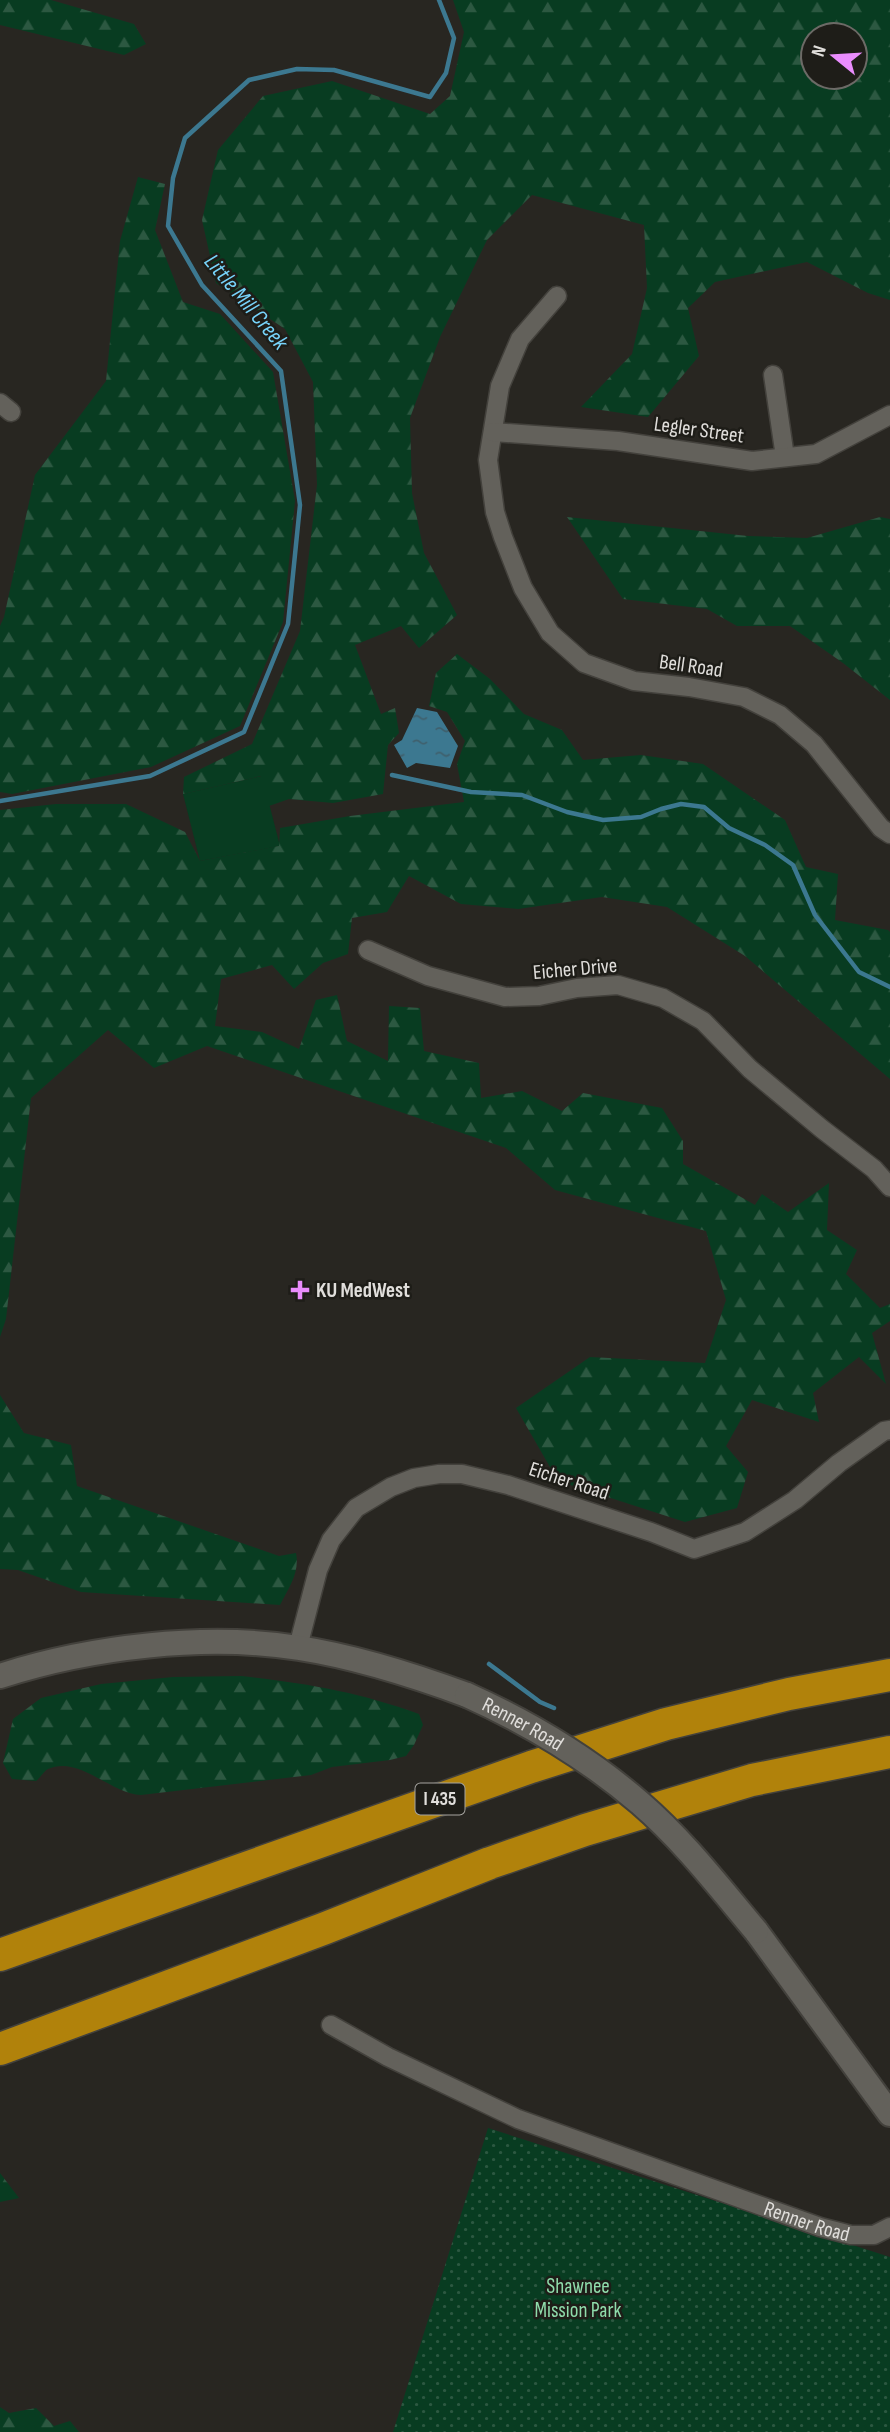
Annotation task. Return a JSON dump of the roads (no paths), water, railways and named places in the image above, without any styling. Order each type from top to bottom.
[{"type":"highway","name":"I 435","points":[[0,1955],[531,1767],[653,1728],[789,1694],[890,1675]]},
{"type":"highway","points":[[0,2049],[323,1929],[490,1863],[585,1830],[751,1780],[890,1752]]},
{"type":"main road","name":"Renner Road","points":[[0,1676],[68,1658],[125,1648],[183,1643],[244,1643],[298,1647],[415,1675],[512,1716],[552,1739],[640,1803],[684,1846],[756,1931],[890,2114]]},
{"type":"street","name":"Bell Road","points":[[557,296],[520,339],[500,386],[488,460],[495,512],[503,537],[523,588],[550,633],[584,663],[634,681],[744,697],[780,715],[814,744],[881,828],[890,834]]},
{"type":"street","points":[[773,375],[785,457]]},
{"type":"street","name":"Legler Street","points":[[493,432],[618,441],[752,461],[816,454],[890,415]]},
{"type":"street","name":"Eicher Drive","points":[[368,950],[428,976],[505,997],[539,996],[577,988],[618,985],[663,998],[703,1021],[750,1069],[874,1169],[890,1187]]},
{"type":"street","name":"Eicher Road","points":[[298,1647],[318,1570],[331,1540],[356,1508],[371,1497],[402,1482],[439,1474],[462,1474],[485,1479],[651,1532],[694,1549],[746,1532],[795,1500],[850,1455],[884,1431],[890,1430]]},
{"type":"street","name":"Renner Road","points":[[331,2025],[452,2089],[561,2136],[820,2227],[851,2235],[874,2235],[890,2227]]},
{"type":"water","points":[[417,708],[437,712],[458,746],[450,768],[416,763],[407,768],[394,745],[402,740]]},
{"type":"waterway","name":"Little Mill Creek","points":[[0,801],[150,776],[244,732],[288,624],[300,505],[281,371],[202,285],[168,226],[173,178],[185,138],[249,80],[297,69],[334,70],[430,97],[446,73],[454,38],[439,0]]},
{"type":"waterway","points":[[392,775],[471,792],[522,795],[567,812],[603,820],[641,817],[681,804],[704,807],[729,828],[765,845],[793,865],[815,915],[859,972],[890,987]]},
{"type":"waterway","points":[[489,1664],[540,1702],[554,1708]]},
{"type":"place","name":"KU MedWest","points":[[300,1290]]},
{"type":"park label","name":"Shawnee Mission Park","points":[[578,2298]]}]
